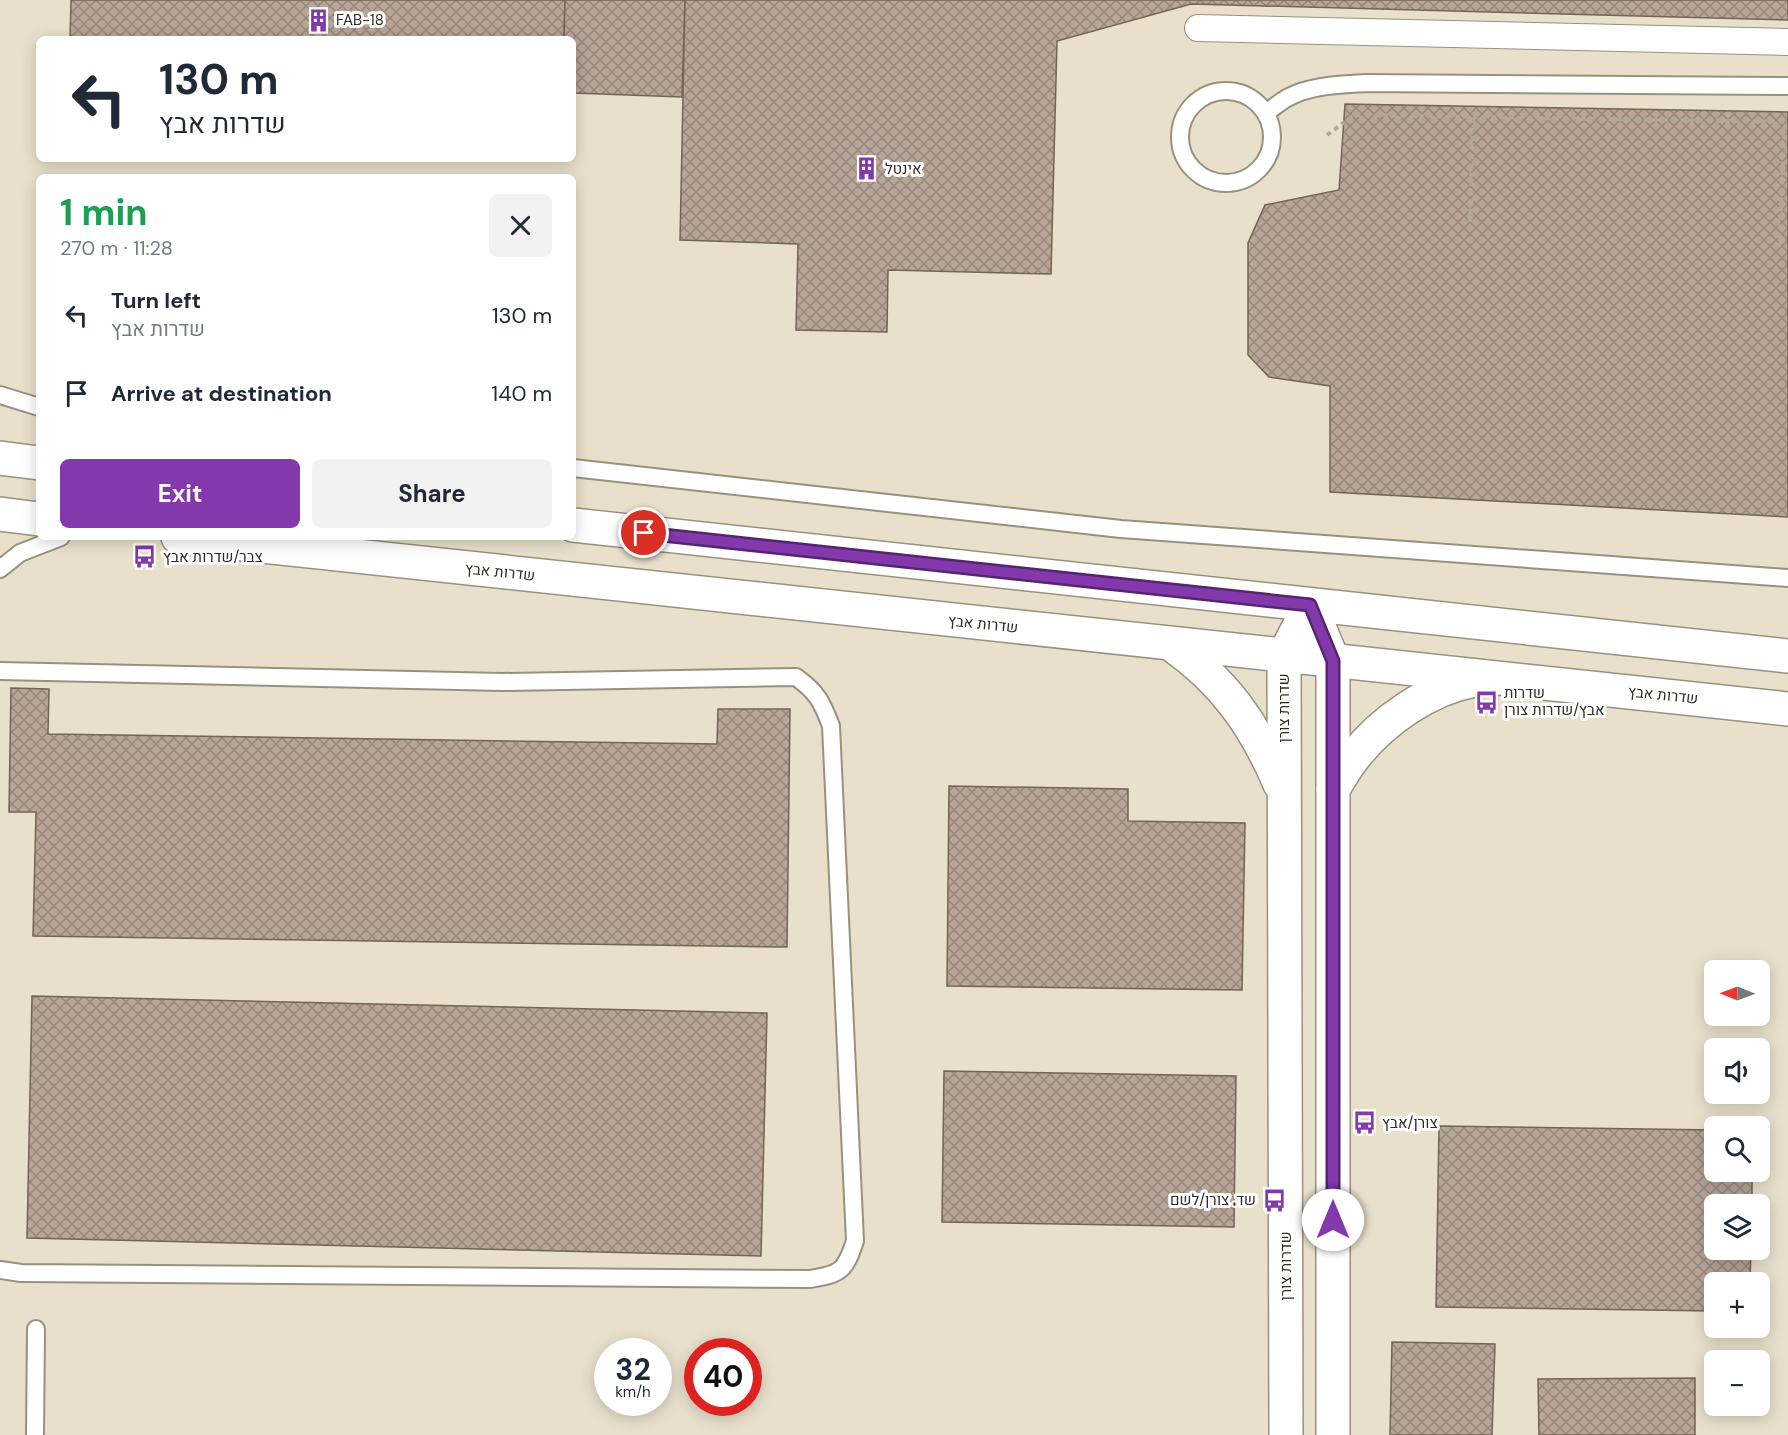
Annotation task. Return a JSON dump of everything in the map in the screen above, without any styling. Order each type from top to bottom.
[{"type":"street","points":[[1198,28],[1788,42]]},
{"type":"street","points":[[0,458],[36,463]]},
{"type":"street","points":[[0,514],[36,519]]},
{"type":"street","points":[[576,525],[1788,656]]},
{"type":"street","name":"שדרות אבץ","points":[[206,540],[1788,709]]},
{"type":"street","points":[[1310,605],[1333,661],[1333,1435]]},
{"type":"street","name":"שדרות צורן","points":[[1286,1435],[1284,656],[1310,605]]},
{"type":"street","points":[[1171,644],[1192,658],[1234,701],[1269,757],[1284,794]]},
{"type":"street","points":[[1333,789],[1354,757],[1379,731],[1407,709],[1461,682],[1490,677]]},
{"type":"lane","points":[[1266,113],[1289,97],[1309,90],[1365,83],[1788,86]]},
{"type":"lane","points":[[1232,91],[1247,96],[1266,113],[1271,129],[1271,145],[1266,160],[1248,177],[1233,183],[1217,183],[1202,177],[1190,167],[1183,157],[1179,141],[1181,125],[1188,110],[1199,99],[1216,92],[1232,91]]},
{"type":"lane","points":[[0,395],[36,406]]},
{"type":"lane","points":[[576,468],[1121,529],[1788,578]]},
{"type":"lane","points":[[0,569],[20,553],[53,540]]},
{"type":"lane","points":[[0,671],[502,682],[795,677],[812,688],[824,707],[831,726],[855,1241],[847,1264],[832,1276],[810,1279],[44,1273],[0,1270]]},
{"type":"lane","points":[[35,1435],[36,1329]]},
{"type":"path","points":[[1328,135],[1354,115],[1787,122],[1779,247]]},
{"type":"path","points":[[1470,231],[1473,117]]},
{"type":"building","name":"FAB-18","points":[[71,0],[565,0],[564,36],[70,36]]},
{"type":"building","points":[[565,0],[685,0],[682,97],[576,93],[576,36],[564,36]]},
{"type":"building","name":"אינטל","points":[[685,0],[1788,0],[1788,20],[1191,4],[1057,41],[1051,274],[888,270],[887,332],[796,330],[798,244],[680,240]]},
{"type":"building","points":[[1345,104],[1788,112],[1788,517],[1330,492],[1330,386],[1269,377],[1248,355],[1248,243],[1265,205],[1339,190]]},
{"type":"building","points":[[11,688],[49,689],[48,734],[717,744],[718,709],[790,709],[787,947],[33,936],[36,812],[9,812]]},
{"type":"building","points":[[949,786],[1128,789],[1128,821],[1245,823],[1242,990],[947,986]]},
{"type":"building","points":[[32,996],[767,1013],[761,1256],[27,1238]]},
{"type":"building","points":[[944,1071],[1236,1076],[1234,1227],[942,1222]]},
{"type":"building","points":[[1439,1126],[1704,1130],[1704,1182],[1752,1182],[1752,1194],[1704,1194],[1704,1260],[1751,1260],[1750,1272],[1704,1272],[1704,1311],[1436,1307]]},
{"type":"building","points":[[1392,1342],[1495,1344],[1492,1435],[1390,1435]]},
{"type":"building","points":[[1695,1378],[1695,1435],[1539,1435],[1538,1379]]},
{"type":"place","name":"FAB-18","points":[[318,20]]},
{"type":"place","name":"אינטל","points":[[867,169]]},
{"type":"place","name":"צבר/שדרות אבץ","points":[[145,557]]},
{"type":"place","name":"שדרות אבץ/שדרות צורן","points":[[1486,702]]},
{"type":"place","name":"צורן/אבץ","points":[[1364,1123]]},
{"type":"place","name":"שד. צורן/לשם","points":[[1274,1200]]},
{"type":"route","points":[[644,533],[1310,605],[1333,661],[1333,1220]]}]
